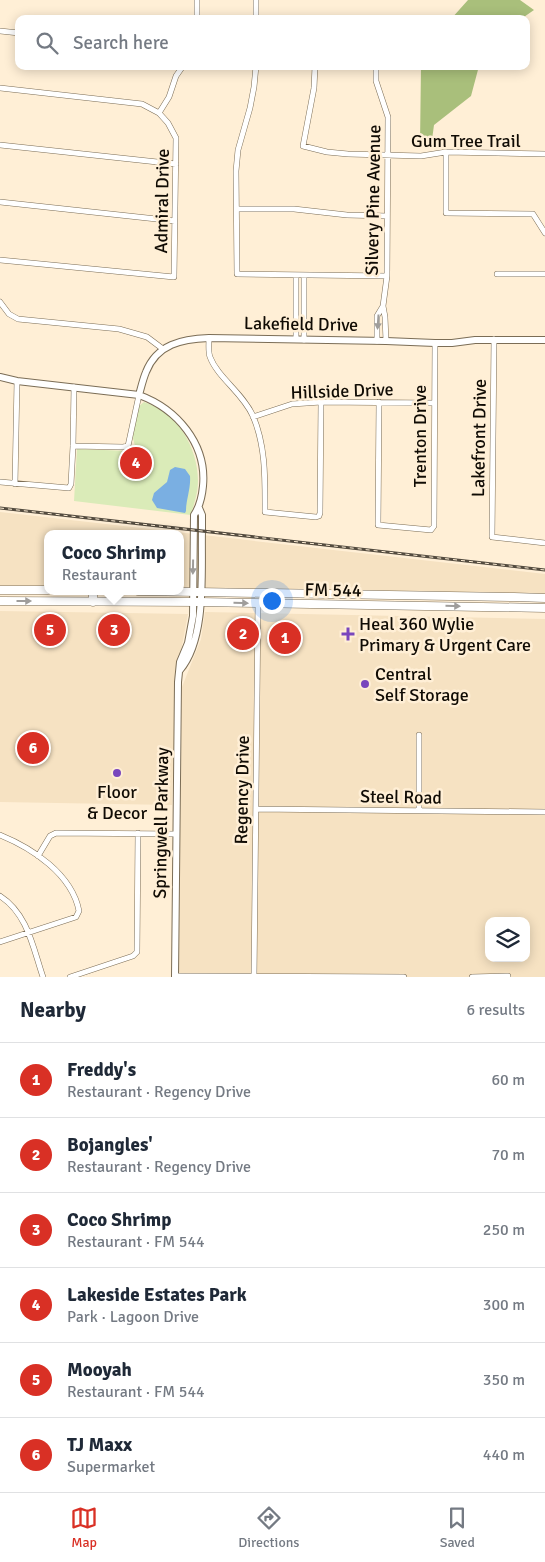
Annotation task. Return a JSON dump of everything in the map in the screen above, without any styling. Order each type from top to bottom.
[{"type":"main road","points":[[0,590],[44,590]]},
{"type":"main road","name":"FM 544","points":[[184,592],[545,598]]},
{"type":"main road","points":[[316,593],[316,605]]},
{"type":"main road","points":[[93,595],[93,602]]},
{"type":"main road","points":[[398,605],[407,599],[426,599],[435,595]]},
{"type":"main road","name":"FM 544","points":[[0,601],[197,602],[545,608]]},
{"type":"street","points":[[197,0],[197,15]]},
{"type":"street","points":[[256,0],[256,15]]},
{"type":"street","points":[[0,31],[15,33]]},
{"type":"street","points":[[0,88],[142,104],[159,113],[169,97],[176,76],[180,70]]},
{"type":"street","points":[[256,70],[250,108],[238,150],[236,171],[237,274],[387,276]]},
{"type":"street","name":"Gum Tree Trail","points":[[315,70],[313,98],[303,146],[327,152],[348,154],[420,156],[446,152],[545,154]]},
{"type":"street","name":"Silvery Pine Avenue","points":[[376,70],[376,81],[388,117],[387,276],[383,306],[386,341]]},
{"type":"street","name":"Admiral Drive","points":[[0,260],[174,277],[176,138],[168,123],[159,113]]},
{"type":"street","points":[[0,145],[176,164]]},
{"type":"street","points":[[446,152],[446,213],[533,214],[545,233]]},
{"type":"street","points":[[0,202],[175,221]]},
{"type":"street","points":[[237,208],[294,209],[347,215],[387,216]]},
{"type":"street","points":[[497,274],[545,274]]},
{"type":"street","points":[[296,275],[296,340]]},
{"type":"street","points":[[304,275],[304,340]]},
{"type":"street","points":[[0,302],[10,314],[18,319],[119,330],[147,337],[163,349],[146,371],[128,446],[73,446]]},
{"type":"street","name":"Silvery Pine Avenue","points":[[378,341],[378,316],[383,306]]},
{"type":"street","points":[[209,338],[209,356],[216,368],[243,398],[253,417],[265,463],[265,512],[319,516],[321,402]]},
{"type":"street","name":"Lakefield Drive","points":[[163,349],[176,342],[209,338],[435,343],[494,339],[545,340]]},
{"type":"street","name":"Lakefront Drive","points":[[494,339],[492,537],[545,543]]},
{"type":"street","name":"Trenton Drive","points":[[379,402],[378,525],[431,530],[434,526],[435,343]]},
{"type":"street","name":"Springwell Parkway","points":[[0,377],[17,381],[139,395],[155,402],[173,414],[191,437],[200,456],[203,473],[202,488],[199,508],[194,515],[193,542],[197,592],[197,635],[185,664],[180,670],[178,682],[174,976]]},
{"type":"street","points":[[15,484],[17,381]]},
{"type":"street","points":[[0,482],[69,488],[71,484],[73,446],[74,387]]},
{"type":"street","name":"Hillside Drive","points":[[253,417],[292,404],[321,402],[434,403]]},
{"type":"street","name":"Springwell Parkway","points":[[197,592],[202,542],[202,515],[199,508]]},
{"type":"street","points":[[193,542],[202,542]]},
{"type":"street","name":"Regency Drive","points":[[254,977],[258,604]]},
{"type":"street","points":[[419,735],[419,811]]},
{"type":"street","name":"Steel Road","points":[[256,809],[545,812]]},
{"type":"street","points":[[38,856],[50,836],[56,833],[176,834]]},
{"type":"street","points":[[70,977],[136,954],[138,950],[138,833]]},
{"type":"street","points":[[0,836],[17,843],[54,869],[65,882],[79,909],[79,914],[76,917],[0,942]]},
{"type":"street","points":[[0,896],[17,910],[24,920],[43,977]]},
{"type":"street","points":[[174,976],[404,977]]},
{"type":"street","points":[[472,977],[508,976]]},
{"type":"shaded area","points":[[0,512],[158,530],[44,530],[44,588],[0,587]]},
{"type":"shaded area","points":[[184,533],[545,574],[545,595],[184,589]]},
{"type":"shaded area","points":[[0,611],[188,614],[176,677],[172,805],[0,802]]},
{"type":"shaded area","points":[[205,612],[545,619],[545,977],[178,977],[182,687],[201,639]]},
{"type":"green space","points":[[468,0],[520,0],[534,10],[527,15],[455,15]]},
{"type":"green space","points":[[421,70],[478,70],[471,96],[434,125],[431,147],[420,144]]},
{"type":"green space","points":[[144,402],[156,407],[176,422],[190,444],[197,468],[198,481],[197,494],[191,515],[74,501],[77,449],[131,451],[135,446],[133,438],[134,425],[139,406]]},
{"type":"water","points":[[175,467],[185,469],[190,476],[185,513],[157,508],[152,500],[154,493],[167,482],[170,470]]},
{"type":"railway","points":[[0,508],[545,570]]},
{"type":"place","name":"Lakeside Estates Park","points":[[136,463]]},
{"type":"place","name":"Mooyah","points":[[50,630]]},
{"type":"place","name":"Coco Shrimp","points":[[114,630]]},
{"type":"place","name":"Bojangles'","points":[[243,634]]},
{"type":"place","name":"Heal 360 Wylie Primary & Urgent Care","points":[[348,634]]},
{"type":"place","name":"Freddy's","points":[[285,638]]},
{"type":"place","name":"Central Self Storage","points":[[365,684]]},
{"type":"place","name":"TJ Maxx","points":[[33,748]]},
{"type":"place","name":"Floor & Decor","points":[[117,773]]}]
